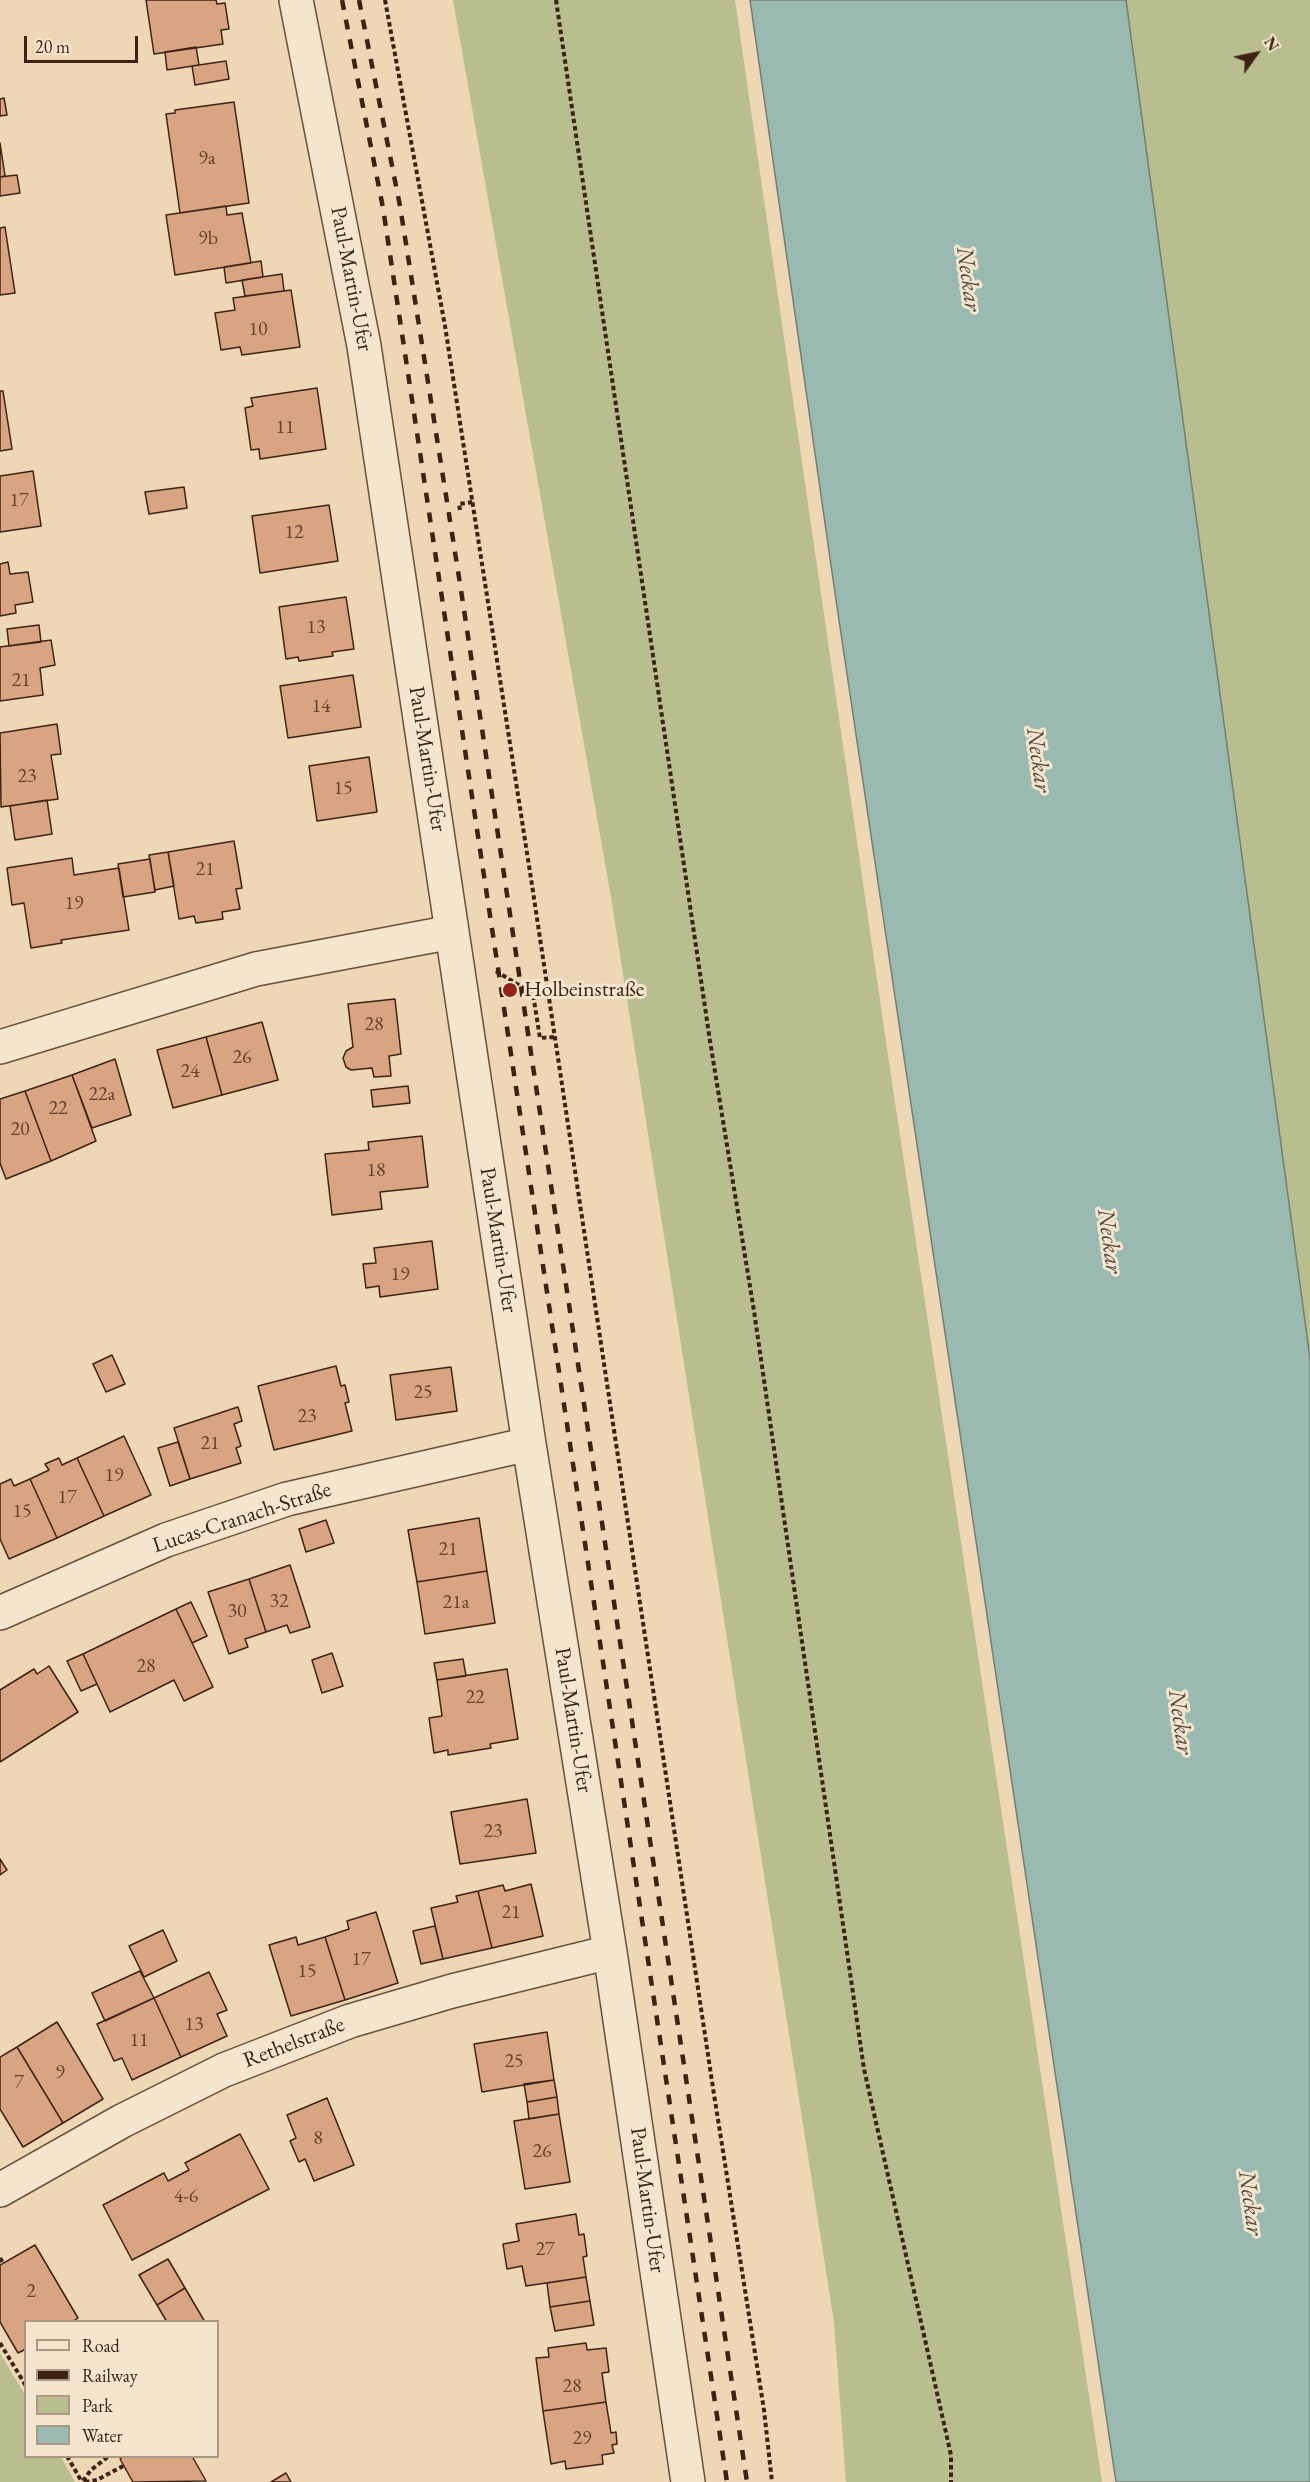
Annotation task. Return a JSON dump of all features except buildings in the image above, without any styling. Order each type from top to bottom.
[{"type":"street","name":"Paul-Martin-Ufer","points":[[296,0],[364,346],[529,1444],[610,1952],[688,2482]]},
{"type":"street","points":[[0,1047],[256,969],[452,932]]},
{"type":"street","name":"Lucas-Cranach-Straße","points":[[0,1613],[166,1540],[287,1499],[529,1444]]},
{"type":"street","name":"Rethelstraße","points":[[0,2190],[122,2121],[224,2070],[350,2021],[452,1991],[610,1952]]},
{"type":"path","points":[[385,0],[445,326],[473,502],[671,1813],[764,2410],[772,2482]]},
{"type":"path","points":[[556,0],[710,1041],[756,1323],[864,2070],[951,2455],[951,2482]]},
{"type":"path","points":[[460,510],[459,504],[473,502]]},
{"type":"path","points":[[533,994],[540,1038],[555,1036]]},
{"type":"path","points":[[0,2258],[3,2263]]},
{"type":"path","points":[[0,2343],[24,2383]]},
{"type":"path","points":[[68,2458],[83,2482]]},
{"type":"path","points":[[83,2482],[91,2470],[108,2458]]},
{"type":"path","points":[[83,2482],[97,2480],[123,2466]]},
{"type":"green space","points":[[453,0],[735,0],[886,1042],[1102,2482],[846,2482],[834,2322],[611,897]]},
{"type":"green space","points":[[1108,0],[1310,0],[1310,1455]]},
{"type":"green space","points":[[0,2353],[24,2393],[24,2458],[62,2458],[75,2482],[0,2482]]},
{"type":"water","name":"Neckar","points":[[750,0],[1126,0],[1310,1358],[1310,2482],[1116,2482],[836,600]]},
{"type":"railway","points":[[342,0],[383,208],[727,2482]]},
{"type":"railway","points":[[359,0],[400,206],[461,590],[747,2482]]},
{"type":"place","name":"Holbeinstraße","points":[[510,990]]}]
